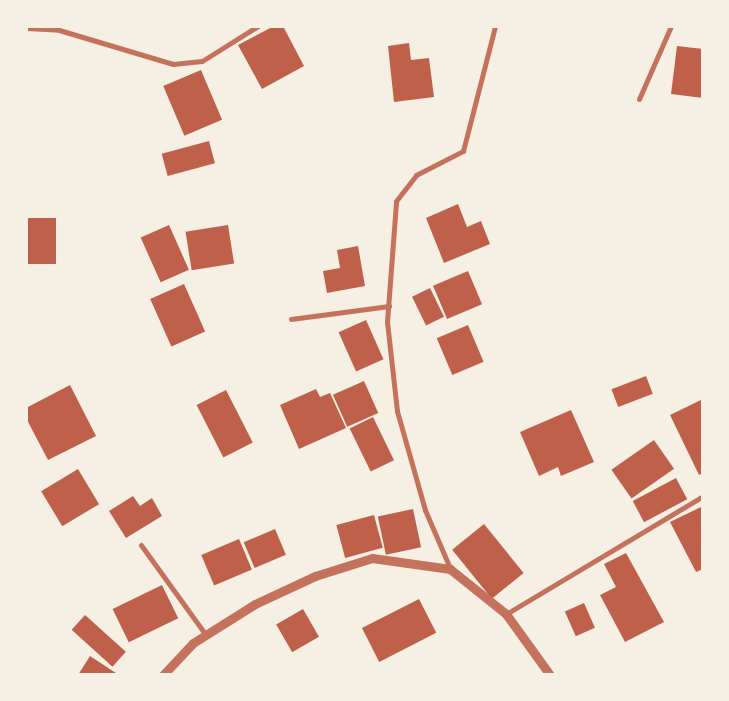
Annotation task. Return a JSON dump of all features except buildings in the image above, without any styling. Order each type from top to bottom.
[{"type":"street","points":[[26,28],[59,30],[173,64],[202,61],[258,26]]},
{"type":"street","points":[[495,26],[463,151],[416,175],[396,201],[387,322],[397,412],[425,510],[450,569],[506,614],[550,675]]},
{"type":"street","points":[[639,99],[671,26]]},
{"type":"street","points":[[291,320],[389,306]]},
{"type":"street","points":[[506,614],[703,496]]},
{"type":"street","points":[[141,545],[206,635]]},
{"type":"street","points":[[163,675],[193,644],[206,635],[254,604],[315,576],[372,558],[450,569]]}]
